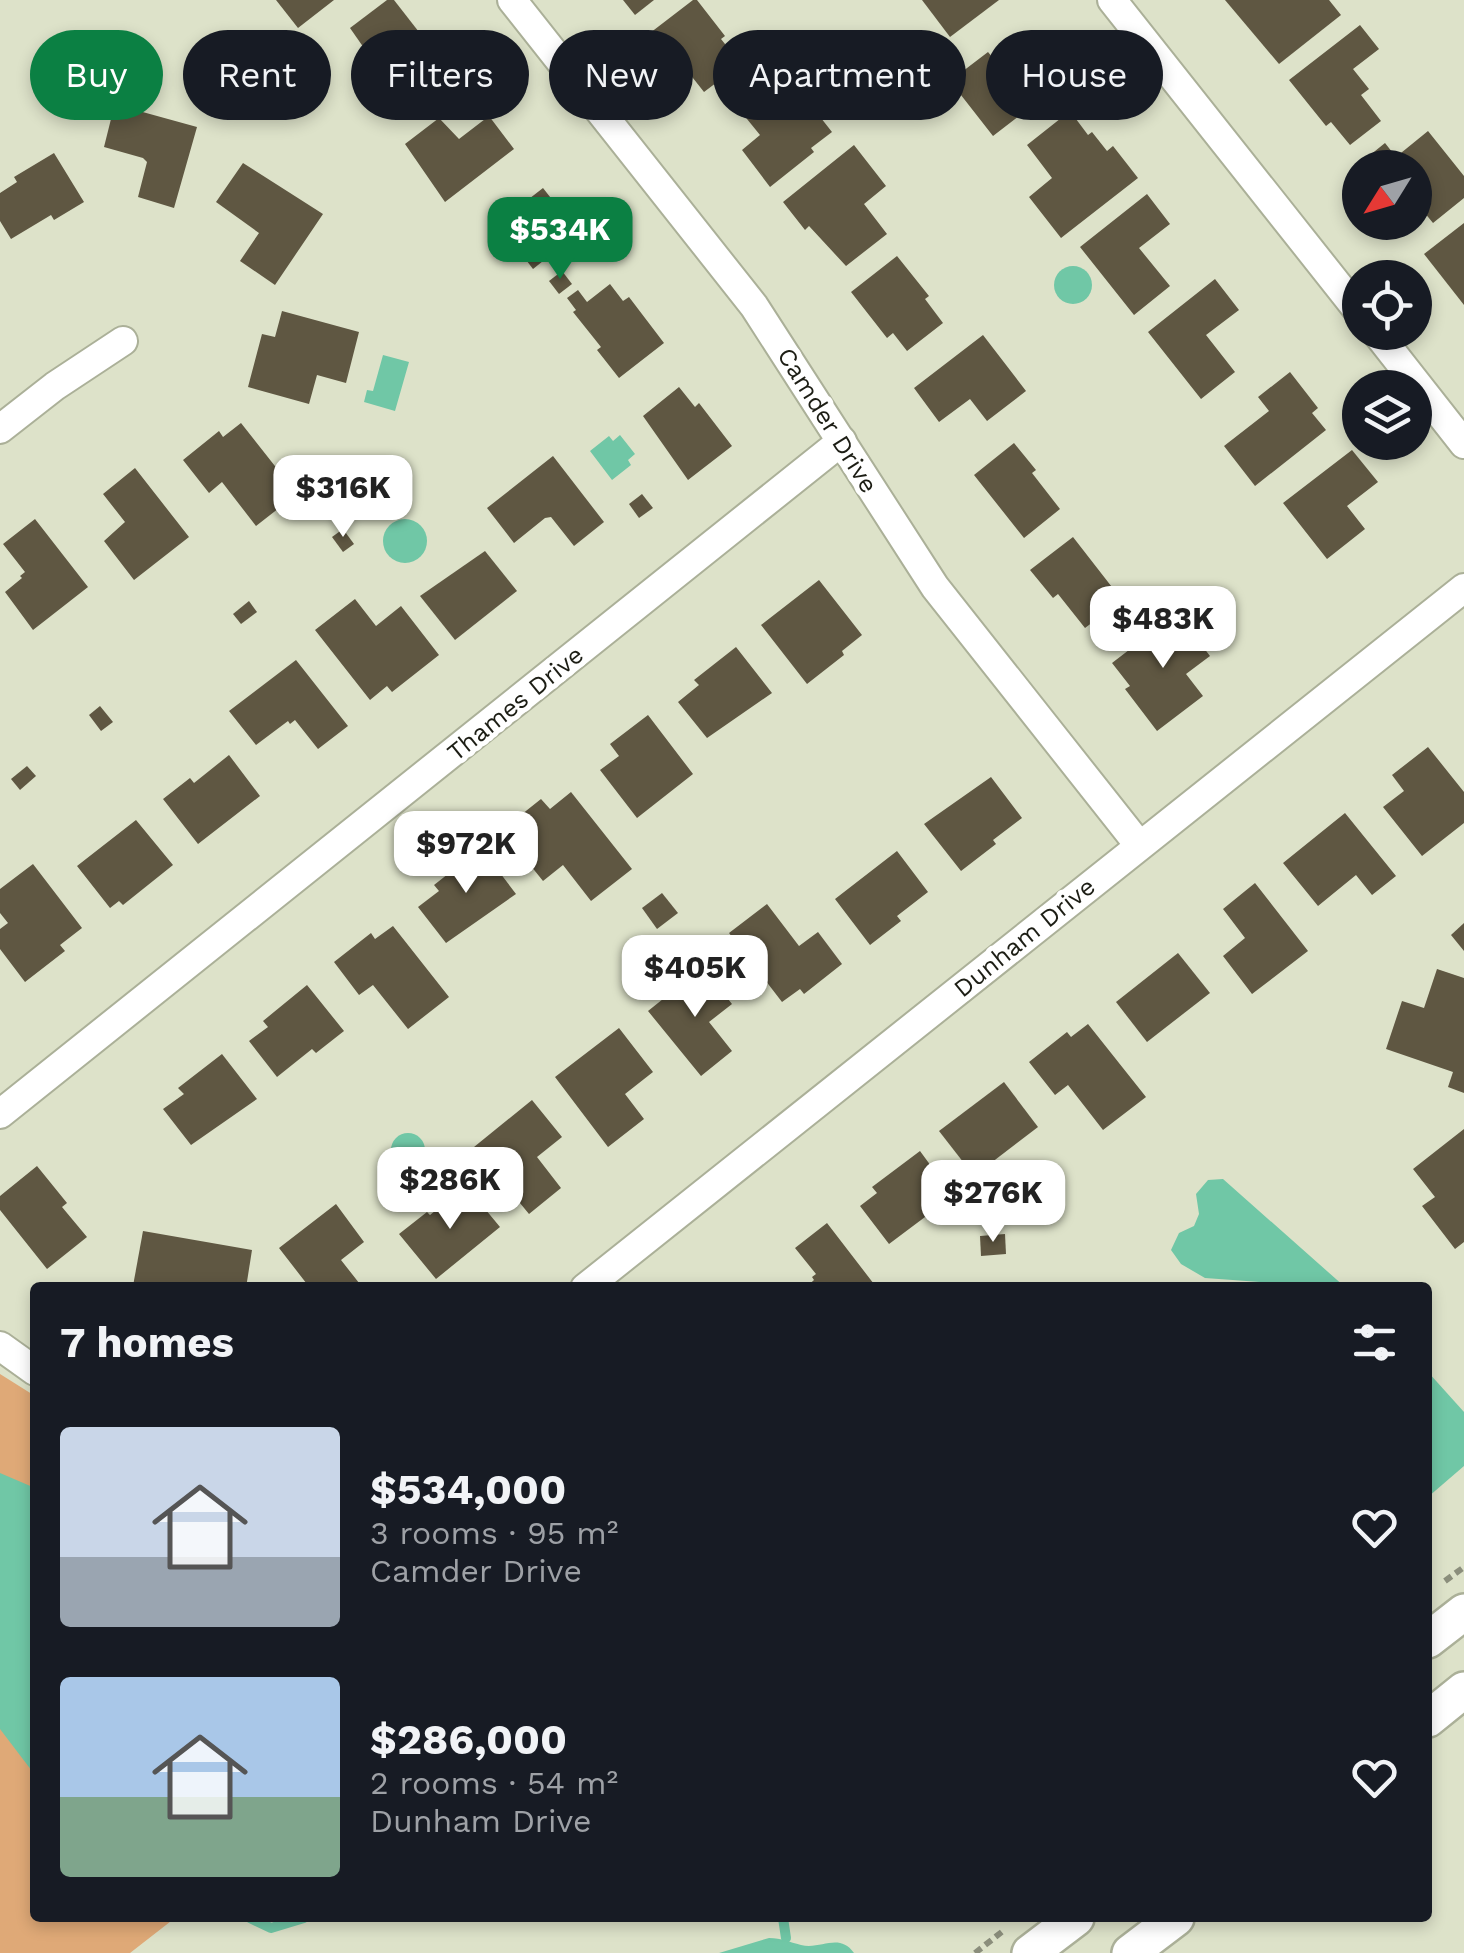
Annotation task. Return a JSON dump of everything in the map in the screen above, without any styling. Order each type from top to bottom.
[{"type":"street","name":"Camder Drive","points":[[512,0],[754,306],[935,587],[1139,845]]},
{"type":"street","points":[[1112,0],[1342,289]]},
{"type":"street","points":[[0,429],[123,341]]},
{"type":"street","points":[[1390,350],[1464,444]]},
{"type":"street","name":"Thames Drive","points":[[0,1114],[842,441]]},
{"type":"street","name":"Dunham Drive","points":[[593,1282],[1464,588]]},
{"type":"street","points":[[0,1346],[30,1367]]},
{"type":"street","points":[[1432,1637],[1464,1612]]},
{"type":"street","points":[[1432,1716],[1464,1690]]},
{"type":"street","points":[[1019,1940],[1066,1922]]},
{"type":"street","points":[[1130,1953],[1171,1922]]},
{"type":"path","points":[[975,1953],[1019,1940]]},
{"type":"shaded area","points":[[1073,266],[1087,271],[1092,285],[1087,299],[1073,304],[1059,299],[1054,285],[1059,271]]},
{"type":"shaded area","points":[[383,355],[409,362],[395,411],[364,402],[367,390],[373,391]]},
{"type":"shaded area","points":[[620,435],[635,454],[628,460],[631,465],[612,480],[590,451],[609,436],[613,441]]},
{"type":"shaded area","points":[[405,519],[420,526],[427,541],[420,556],[405,563],[390,556],[383,541],[390,526]]},
{"type":"shaded area","points":[[408,1133],[420,1138],[425,1150],[420,1162],[408,1167],[396,1162],[391,1150],[396,1138]]},
{"type":"shaded area","points":[[1018,1179],[1032,1184],[1037,1198],[1032,1212],[1018,1217],[1004,1212],[999,1198],[1004,1184]]},
{"type":"shaded area","points":[[1223,1179],[1339,1282],[1205,1278],[1181,1264],[1171,1250],[1179,1233],[1194,1226],[1199,1214],[1196,1194],[1208,1180]]},
{"type":"shaded area","points":[[0,1374],[30,1393],[30,1922],[170,1922],[130,1953],[0,1953]]},
{"type":"shaded area","points":[[1432,1376],[1464,1412],[1464,1466],[1432,1494]]},
{"type":"shaded area","points":[[0,1473],[30,1486],[30,1768],[0,1729]]},
{"type":"shaded area","points":[[769,1938],[808,1946],[842,1944],[854,1953],[719,1953]]},
{"type":"building","points":[[276,0],[334,0],[298,28]]},
{"type":"building","points":[[387,0],[394,0],[417,30],[351,30]]},
{"type":"building","points":[[623,0],[654,0],[635,15]]},
{"type":"building","points":[[697,0],[720,30],[713,30],[713,85],[704,92],[693,78],[693,30],[654,30]]},
{"type":"building","points":[[922,0],[999,0],[959,30],[945,30]]},
{"type":"building","points":[[1225,0],[1329,0],[1341,15],[1279,64]]},
{"type":"building","points":[[1360,25],[1379,49],[1353,69],[1369,89],[1361,95],[1381,121],[1350,145],[1331,122],[1326,126],[1289,80]]},
{"type":"building","points":[[986,54],[986,120],[1014,120],[993,136],[966,101],[966,69]]},
{"type":"building","points":[[163,118],[197,127],[174,208],[138,197],[147,162],[143,158],[104,147],[111,120]]},
{"type":"building","points":[[436,120],[459,139],[484,120],[492,120],[514,149],[445,202],[405,144]]},
{"type":"building","points":[[748,120],[823,120],[832,132],[811,148],[814,152],[770,187],[742,150],[760,135]]},
{"type":"building","points":[[1059,120],[1077,120],[1107,151],[1113,146],[1138,178],[1061,238],[1029,197],[1052,178],[1027,145]]},
{"type":"building","points":[[1428,131],[1464,176],[1464,198],[1433,223],[1432,150],[1405,150]]},
{"type":"building","points":[[854,145],[886,186],[864,204],[887,234],[846,266],[809,226],[805,230],[783,202]]},
{"type":"building","points":[[54,153],[84,202],[54,220],[51,215],[11,239],[0,221],[0,193],[17,182],[14,177]]},
{"type":"building","points":[[243,163],[323,214],[275,285],[240,261],[259,233],[216,202]]},
{"type":"building","points":[[543,188],[586,243],[556,267],[548,257],[533,269],[498,223]]},
{"type":"building","points":[[1147,194],[1170,224],[1139,248],[1170,286],[1134,315],[1080,247]]},
{"type":"building","points":[[1464,223],[1464,305],[1432,260],[1424,254]]},
{"type":"building","points":[[897,256],[929,296],[925,299],[943,323],[907,351],[893,333],[887,338],[851,292]]},
{"type":"building","points":[[562,271],[572,284],[559,294],[549,281]]},
{"type":"building","points":[[1215,279],[1239,310],[1206,335],[1235,372],[1201,399],[1148,332]]},
{"type":"building","points":[[610,284],[623,301],[629,297],[664,343],[619,378],[597,350],[601,347],[573,312],[576,310],[567,298],[578,290],[587,302]]},
{"type":"building","points":[[282,311],[359,332],[346,383],[317,375],[309,404],[248,387],[262,334],[275,337]]},
{"type":"building","points":[[983,335],[1026,391],[987,421],[970,399],[939,422],[914,388]]},
{"type":"building","points":[[1290,372],[1318,408],[1312,413],[1326,430],[1255,486],[1224,446],[1269,411],[1258,397]]},
{"type":"building","points":[[679,387],[695,407],[699,403],[732,446],[688,480],[643,416]]},
{"type":"building","points":[[241,423],[297,494],[256,526],[222,482],[209,493],[183,460],[219,431],[223,437]]},
{"type":"building","points":[[1014,443],[1060,509],[1024,538],[974,475]]},
{"type":"building","points":[[553,456],[604,522],[574,546],[551,517],[545,518],[514,543],[487,508]]},
{"type":"building","points":[[1342,458],[1360,460],[1378,482],[1347,506],[1365,529],[1327,559],[1283,503]]},
{"type":"building","points":[[135,468],[189,537],[134,580],[104,541],[125,522],[103,494]]},
{"type":"building","points":[[642,494],[653,508],[639,518],[629,504]]},
{"type":"building","points":[[35,519],[88,587],[33,630],[5,592],[25,572],[3,544]]},
{"type":"building","points":[[343,529],[354,544],[343,552],[332,537]]},
{"type":"building","points":[[1073,537],[1122,600],[1085,628],[1058,594],[1053,598],[1030,570]]},
{"type":"building","points":[[485,551],[517,591],[455,640],[420,596]]},
{"type":"building","points":[[819,580],[862,635],[807,684],[761,625]]},
{"type":"building","points":[[1156,591],[1168,607],[1145,625],[1133,610]]},
{"type":"building","points":[[355,599],[376,626],[401,606],[439,655],[392,692],[387,686],[370,700],[315,630]]},
{"type":"building","points":[[249,601],[257,612],[241,624],[233,614]]},
{"type":"building","points":[[1177,613],[1210,656],[1186,674],[1203,696],[1157,731],[1125,689],[1130,686],[1112,663]]},
{"type":"building","points":[[736,647],[772,693],[707,738],[678,702],[699,685],[694,680]]},
{"type":"building","points":[[296,660],[348,726],[318,749],[295,720],[290,724],[288,721],[256,745],[229,711]]},
{"type":"building","points":[[100,706],[113,722],[101,731],[89,715]]},
{"type":"building","points":[[648,715],[693,774],[637,818],[600,770],[619,756],[610,744]]},
{"type":"building","points":[[1428,747],[1464,792],[1464,823],[1422,856],[1383,807],[1404,791],[1392,775]]},
{"type":"building","points":[[229,755],[260,796],[198,844],[163,799],[190,778],[194,783]]},
{"type":"building","points":[[27,766],[36,776],[20,790],[11,779]]},
{"type":"building","points":[[991,777],[1022,818],[961,871],[924,824]]},
{"type":"building","points":[[571,792],[632,869],[591,901],[563,865],[543,881],[502,830],[541,799],[550,809]]},
{"type":"building","points":[[1345,813],[1396,876],[1372,895],[1356,875],[1318,906],[1283,863]]},
{"type":"building","points":[[136,820],[173,865],[123,905],[119,901],[110,908],[77,866]]},
{"type":"building","points":[[481,848],[516,894],[446,943],[418,907],[439,891],[434,885]]},
{"type":"building","points":[[897,851],[928,892],[897,916],[901,921],[870,945],[835,899]]},
{"type":"building","points":[[33,864],[82,928],[60,945],[65,951],[25,982],[0,949],[0,929],[8,923],[0,913],[0,889]]},
{"type":"building","points":[[1255,883],[1308,951],[1252,994],[1223,956],[1245,938],[1223,909]]},
{"type":"building","points":[[662,893],[678,913],[657,929],[642,908]]},
{"type":"building","points":[[767,904],[799,946],[818,932],[842,964],[804,994],[800,989],[782,1002],[729,933]]},
{"type":"building","points":[[1464,923],[1464,951],[1451,935]]},
{"type":"building","points":[[393,926],[449,997],[408,1029],[373,985],[359,995],[334,962],[371,933],[375,939]]},
{"type":"building","points":[[1178,953],[1210,993],[1147,1042],[1116,1002]]},
{"type":"building","points":[[703,967],[732,1004],[709,1022],[732,1051],[701,1076],[648,1011]]},
{"type":"building","points":[[1437,969],[1464,978],[1464,1093],[1448,1087],[1453,1072],[1386,1049],[1402,1001],[1424,1008]]},
{"type":"building","points":[[307,985],[344,1031],[316,1053],[312,1049],[277,1077],[249,1041],[268,1027],[263,1021]]},
{"type":"building","points":[[1088,1024],[1146,1097],[1103,1130],[1068,1085],[1055,1095],[1029,1062],[1067,1032],[1071,1037]]},
{"type":"building","points":[[619,1028],[653,1072],[625,1094],[644,1119],[608,1147],[555,1077]]},
{"type":"building","points":[[222,1054],[257,1099],[191,1145],[163,1109],[184,1094],[178,1088]]},
{"type":"building","points":[[1004,1082],[1038,1127],[974,1176],[939,1131]]},
{"type":"building","points":[[532,1100],[562,1137],[537,1157],[561,1188],[529,1214],[474,1147]]},
{"type":"building","points":[[1464,1129],[1464,1242],[1455,1249],[1422,1206],[1435,1197],[1413,1169]]},
{"type":"building","points":[[920,1151],[953,1196],[889,1244],[860,1206],[877,1193],[872,1187]]},
{"type":"building","points":[[37,1166],[67,1203],[62,1207],[87,1237],[47,1269],[0,1210],[0,1196]]},
{"type":"building","points":[[466,1186],[500,1227],[436,1279],[399,1234]]},
{"type":"building","points":[[336,1204],[364,1242],[341,1260],[358,1282],[305,1282],[279,1248]]},
{"type":"building","points":[[827,1223],[872,1282],[812,1282],[816,1274],[795,1248]]},
{"type":"building","points":[[143,1231],[252,1250],[247,1282],[134,1282]]},
{"type":"building","points":[[1005,1234],[1006,1254],[981,1256],[980,1236]]},
{"type":"waterway","points":[[258,1922],[271,1928],[291,1922]]},
{"type":"waterway","points":[[784,1922],[786,1938]]}]
